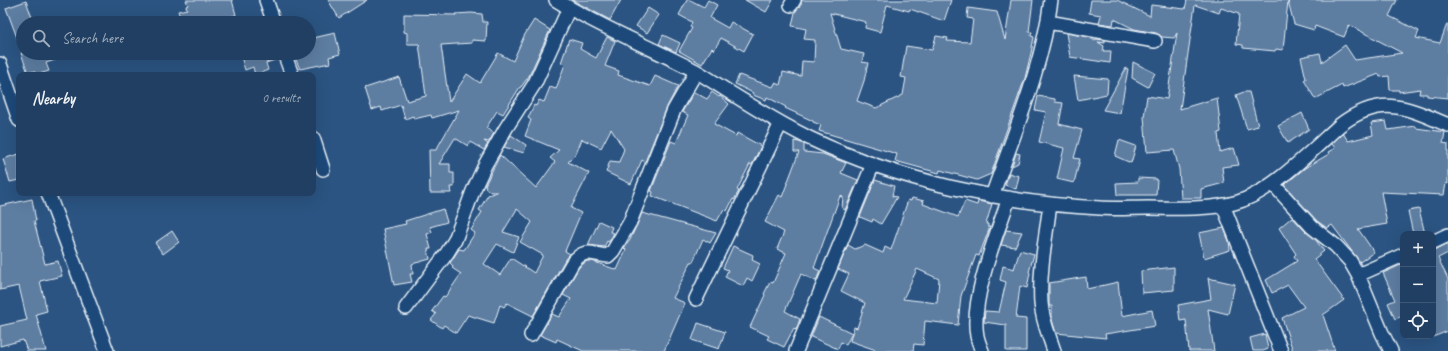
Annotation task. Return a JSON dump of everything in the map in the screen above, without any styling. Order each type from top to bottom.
[{"type":"street","points":[[266,0],[272,16]]},
{"type":"street","points":[[556,0],[696,72],[781,123],[810,138],[873,164],[903,174],[992,196],[1050,204],[1101,208],[1190,208],[1223,205],[1248,198],[1273,184],[1340,125],[1352,116],[1367,110],[1385,106],[1401,107],[1413,110],[1448,125]]},
{"type":"street","points":[[992,196],[1025,102],[1048,22],[1050,0]]},
{"type":"street","points":[[406,308],[456,240],[473,191],[485,165],[506,128],[535,83],[569,8]]},
{"type":"street","points":[[1048,22],[1155,41]]},
{"type":"street","points":[[287,60],[291,72]]},
{"type":"street","points":[[0,64],[16,111]]},
{"type":"street","points":[[531,335],[573,262],[578,256],[587,252],[608,256],[613,251],[630,222],[674,110],[696,72]]},
{"type":"street","points":[[696,299],[781,123]]},
{"type":"street","points":[[316,147],[323,169]]},
{"type":"street","points":[[796,351],[873,164]]},
{"type":"street","points":[[1273,184],[1312,227],[1344,253],[1350,261],[1358,275],[1382,333],[1392,351]]},
{"type":"street","points":[[49,196],[107,351]]},
{"type":"street","points":[[982,351],[977,336],[976,317],[979,298],[984,275],[1009,198]]},
{"type":"street","points":[[1050,204],[1043,260],[1041,303],[1044,322],[1054,351]]},
{"type":"street","points":[[1223,205],[1281,351]]},
{"type":"street","points":[[1436,241],[1448,235]]},
{"type":"street","points":[[1358,275],[1400,256]]},
{"type":"building","points":[[186,0],[232,0],[236,15],[180,16],[178,11],[187,9],[186,6],[188,5]]},
{"type":"building","points":[[328,0],[367,0],[339,18]]},
{"type":"building","points":[[572,0],[621,0],[610,20]]},
{"type":"building","points":[[687,0],[704,7],[708,0],[717,5],[710,18],[728,28],[731,22],[753,34],[744,51],[721,38],[714,50],[712,48],[702,64],[679,51],[692,28],[690,27],[692,22],[679,15]]},
{"type":"building","points":[[745,0],[773,0],[766,12]]},
{"type":"building","points":[[802,0],[951,0],[944,21],[910,9],[909,11],[887,5],[880,32],[865,28],[866,22],[830,13],[841,49],[864,54],[862,62],[868,63],[857,101],[876,108],[903,95],[906,78],[901,77],[906,46],[932,50],[936,36],[948,38],[947,41],[970,42],[973,19],[967,18],[968,8],[997,12],[1005,40],[1011,0],[1033,0],[1029,32],[1032,32],[1031,36],[1034,37],[1025,78],[991,174],[977,180],[940,170],[939,173],[895,161],[897,154],[819,131],[821,125],[785,108],[786,107],[767,97],[766,100],[753,95],[753,93],[735,84],[739,75],[773,87],[775,83],[780,85],[783,72],[801,76],[802,61],[814,62],[815,40],[804,39],[806,29],[792,26],[795,12]]},
{"type":"building","points":[[1091,0],[1117,0],[1150,16],[1151,5],[1185,9],[1187,0],[1397,0],[1389,16],[1419,31],[1416,38],[1440,43],[1448,24],[1448,98],[1419,94],[1420,89],[1399,92],[1399,90],[1390,90],[1389,76],[1380,77],[1379,74],[1343,88],[1342,85],[1315,99],[1304,80],[1306,79],[1301,57],[1320,53],[1322,62],[1345,45],[1355,60],[1402,53],[1349,25],[1344,37],[1315,26],[1314,30],[1294,24],[1288,1],[1283,50],[1276,49],[1275,51],[1243,48],[1243,45],[1236,44],[1239,14],[1221,8],[1219,13],[1195,5],[1180,109],[1217,98],[1221,132],[1218,133],[1220,152],[1234,148],[1239,165],[1222,167],[1224,183],[1201,189],[1201,198],[1181,198],[1179,169],[1174,150],[1147,152],[1144,117],[1147,96],[1167,99],[1177,33],[1174,38],[1162,37],[1156,33],[1134,29],[1114,19],[1113,25],[1099,23],[1101,15],[1089,13]]},
{"type":"building","points":[[26,1],[31,16],[16,16],[16,35],[6,8]]},
{"type":"building","points":[[648,8],[659,15],[647,33],[636,26]]},
{"type":"building","points":[[404,14],[456,15],[455,14],[482,14],[483,22],[487,22],[486,41],[472,40],[472,43],[441,45],[449,102],[467,74],[480,83],[498,53],[513,61],[524,36],[534,20],[550,30],[529,76],[520,87],[503,114],[497,111],[486,128],[494,133],[489,142],[484,141],[488,144],[484,150],[470,142],[468,146],[455,138],[439,164],[450,164],[450,173],[454,173],[454,187],[450,187],[451,193],[430,193],[429,150],[436,150],[459,110],[432,118],[431,115],[414,119],[413,116],[405,119],[401,105],[382,111],[381,107],[372,110],[365,88],[399,77],[407,101],[426,96],[419,44],[407,44],[407,33],[404,32]]},
{"type":"building","points":[[335,33],[340,54],[329,57],[330,63],[300,69],[296,60],[316,60],[316,37]]},
{"type":"building","points":[[1066,33],[1089,37],[1095,41],[1096,39],[1105,40],[1105,43],[1098,42],[1104,46],[1103,51],[1111,51],[1110,63],[1070,57]]},
{"type":"building","points":[[663,35],[680,43],[676,52],[659,44]]},
{"type":"building","points":[[607,37],[615,41],[605,66],[619,71],[618,75],[650,86],[655,76],[678,86],[667,107],[645,162],[642,160],[631,184],[606,172],[610,161],[619,162],[624,149],[611,129],[601,148],[582,139],[576,154],[568,162],[589,173],[571,208],[581,213],[565,251],[570,254],[566,258],[533,316],[507,303],[504,307],[500,305],[494,323],[468,315],[456,333],[444,325],[442,328],[431,320],[436,314],[432,311],[443,296],[445,297],[461,274],[452,268],[453,266],[450,263],[459,249],[464,250],[475,233],[471,230],[482,212],[479,210],[488,195],[497,192],[491,192],[485,188],[485,185],[500,155],[536,188],[555,162],[550,158],[559,150],[525,136],[531,120],[528,118],[534,105],[536,106],[539,100],[544,102],[550,87],[556,89],[565,64],[561,63],[569,39],[582,43],[580,49],[596,58]],"holes":[[[517,209],[532,222],[520,242],[543,255],[534,273],[511,258],[500,275],[484,264],[497,244],[513,252],[519,237],[503,232]]]},
{"type":"building","points":[[23,60],[55,60],[46,63],[49,71],[28,72]]},
{"type":"building","points":[[242,60],[275,60],[266,63],[268,70],[263,72],[254,72],[253,67],[245,70]]},
{"type":"building","points":[[1133,62],[1155,73],[1148,87],[1132,78]]},
{"type":"building","points":[[1126,68],[1128,69],[1120,113],[1103,110]]},
{"type":"building","points":[[1074,76],[1108,79],[1107,94],[1078,100]]},
{"type":"building","points":[[694,92],[707,99],[712,92],[719,97],[720,96],[729,104],[714,124],[736,136],[737,133],[761,146],[737,190],[739,191],[734,200],[733,199],[727,211],[724,209],[717,221],[652,196],[653,192],[651,191],[671,141],[676,143],[688,115],[682,112]]},
{"type":"building","points":[[1249,92],[1258,126],[1247,129],[1236,95]]},
{"type":"building","points":[[1038,96],[1055,99],[1055,102],[1063,103],[1059,124],[1082,130],[1074,158],[1080,159],[1074,183],[1057,179],[1064,148],[1039,142],[1046,112],[1035,110]]},
{"type":"building","points":[[1302,113],[1309,129],[1288,143],[1278,126]]},
{"type":"building","points":[[1386,121],[1388,130],[1416,126],[1416,128],[1445,132],[1443,143],[1448,144],[1448,184],[1446,183],[1444,195],[1381,192],[1387,224],[1358,229],[1374,252],[1360,262],[1332,225],[1327,228],[1317,221],[1284,185],[1305,168],[1329,154],[1328,152],[1335,148],[1332,144],[1343,133],[1348,141],[1373,135],[1371,123]]},
{"type":"building","points":[[511,135],[526,145],[524,153],[504,147]]},
{"type":"building","points":[[1119,140],[1136,146],[1131,163],[1115,156]]},
{"type":"building","points":[[794,141],[804,144],[804,152],[823,154],[846,163],[841,173],[858,180],[845,210],[842,208],[843,197],[840,196],[814,268],[820,271],[816,281],[801,274],[785,311],[800,319],[796,330],[794,328],[784,347],[767,339],[769,336],[750,327],[765,295],[764,294],[770,282],[773,283],[786,253],[777,249],[784,232],[765,222],[779,195],[782,197],[799,152],[794,152]]},
{"type":"building","points":[[1016,153],[1020,154],[1018,163],[1012,166]]},
{"type":"building","points":[[16,155],[16,181],[10,182],[3,159]]},
{"type":"building","points":[[1009,173],[1019,176],[1016,189],[1005,185]]},
{"type":"building","points":[[1138,178],[1157,179],[1156,195],[1117,195],[1116,183],[1138,182]]},
{"type":"building","points":[[875,180],[894,186],[892,196],[897,197],[881,224],[873,219],[872,222],[860,217]]},
{"type":"building","points":[[912,198],[924,201],[923,204],[958,217],[965,201],[977,205],[978,201],[992,204],[986,224],[990,227],[979,256],[976,255],[961,296],[958,325],[925,321],[923,345],[914,344],[913,351],[879,351],[850,341],[854,327],[857,328],[865,303],[841,291],[849,274],[838,269],[848,245],[855,249],[865,245],[883,253],[885,247],[891,250],[908,200],[911,201]],"holes":[[[917,269],[939,279],[937,303],[903,299]]]},
{"type":"building","points":[[32,199],[36,221],[34,221],[45,264],[58,261],[62,276],[40,281],[47,311],[36,314],[46,351],[27,351],[23,340],[0,346],[0,326],[27,320],[19,286],[0,290],[0,206]]},
{"type":"building","points":[[443,209],[447,222],[430,227],[432,232],[427,234],[431,249],[428,249],[430,259],[412,264],[413,274],[410,274],[412,282],[394,285],[383,229],[406,224],[405,221]]},
{"type":"building","points":[[1419,209],[1424,231],[1412,231],[1408,211]]},
{"type":"building","points":[[642,213],[716,233],[710,243],[703,239],[693,262],[691,262],[673,298],[685,303],[664,351],[583,351],[557,339],[556,342],[540,335],[552,314],[559,317],[571,299],[563,295],[579,267],[587,261],[592,261],[617,270],[626,250],[624,248],[630,240]]},
{"type":"building","points":[[1292,217],[1315,239],[1324,251],[1314,259],[1344,300],[1323,315],[1335,351],[1293,351],[1282,318],[1304,307],[1288,285],[1272,293],[1266,280],[1297,261],[1294,256],[1296,254],[1279,228]]},
{"type":"building","points":[[599,221],[612,227],[610,232],[614,233],[604,247],[588,245]]},
{"type":"building","points":[[1224,228],[1229,241],[1230,250],[1204,258],[1199,233]]},
{"type":"building","points":[[1006,230],[1022,232],[1015,247],[1001,245]]},
{"type":"building","points":[[172,231],[179,242],[163,254],[155,243]]},
{"type":"building","points":[[1448,244],[1448,253],[1438,258],[1448,279],[1448,331],[1436,336],[1436,267],[1436,249]]},
{"type":"building","points":[[733,246],[753,255],[752,260],[760,264],[752,281],[747,278],[743,286],[725,277],[728,270],[723,268]]},
{"type":"building","points":[[1020,250],[1034,254],[1029,272],[1027,288],[1020,286],[1016,318],[1026,319],[1026,351],[1006,351],[1006,325],[984,322],[985,311],[999,312],[1006,282],[1000,280],[1003,266],[1014,269]]},
{"type":"building","points":[[1400,265],[1400,317],[1395,319],[1388,303],[1395,300],[1383,273]]},
{"type":"building","points":[[1174,267],[1174,290],[1142,293],[1141,271]]},
{"type":"building","points":[[1086,277],[1087,289],[1118,282],[1122,316],[1152,310],[1155,326],[1105,334],[1106,338],[1056,333],[1052,320],[1052,306],[1049,306],[1049,283]]},
{"type":"building","points":[[1208,278],[1235,284],[1228,314],[1208,309],[1214,351],[1189,351],[1186,320],[1180,321],[1178,305],[1211,299]]},
{"type":"building","points":[[819,317],[852,333],[846,345],[841,342],[838,349],[811,337]]},
{"type":"building","points":[[698,323],[725,332],[719,349],[692,340]]},
{"type":"building","points":[[1265,334],[1268,349],[1263,351],[1253,351],[1250,338]]}]
